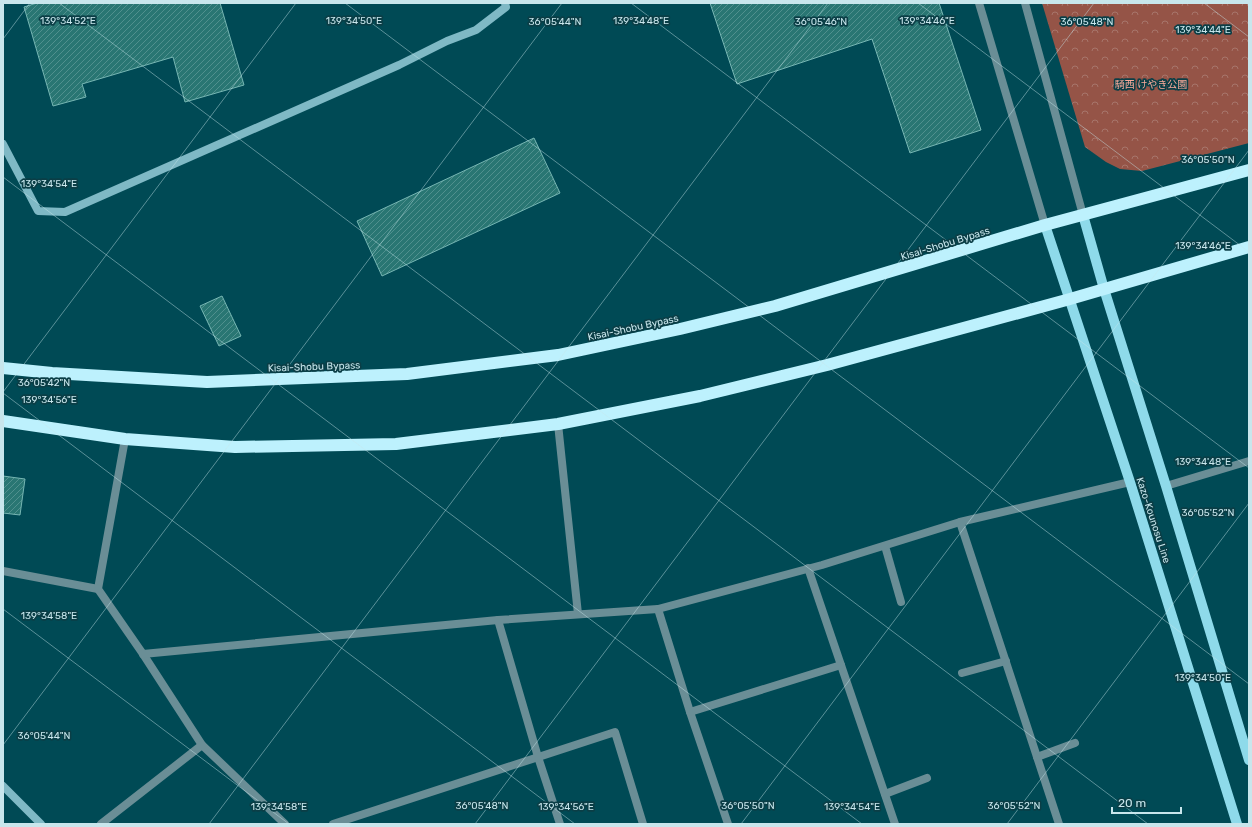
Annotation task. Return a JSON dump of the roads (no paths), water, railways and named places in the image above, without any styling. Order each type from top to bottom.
[{"type":"highway","name":"Kisai-Shobu Bypass","points":[[3,368],[52,373],[207,382],[407,374],[558,355],[680,329],[775,306],[1045,225],[1249,170]]},
{"type":"highway","points":[[3,421],[125,439],[235,447],[396,444],[558,424],[700,396],[827,365],[1070,299],[1249,247]]},
{"type":"main road","name":"Kazo-Kounosu Line","points":[[1083,215],[1104,289],[1166,486],[1249,760]]},
{"type":"main road","name":"Kazo-Kounosu Line","points":[[1045,225],[1130,482],[1237,824]]},
{"type":"street","points":[[3,144],[38,211],[65,212],[399,65],[447,41],[476,30],[506,7],[505,3]]},
{"type":"street","points":[[979,3],[1045,225]]},
{"type":"street","points":[[1025,3],[1083,215]]},
{"type":"street","points":[[558,424],[578,614]]},
{"type":"street","points":[[98,589],[125,439]]},
{"type":"street","points":[[1166,486],[1249,461]]},
{"type":"street","points":[[143,654],[498,620],[658,609],[822,565],[960,522],[1130,482]]},
{"type":"street","points":[[960,522],[1059,824]]},
{"type":"street","points":[[885,546],[901,602]]},
{"type":"street","points":[[808,568],[895,824]]},
{"type":"street","points":[[3,571],[98,589],[143,654],[202,745],[285,824]]},
{"type":"street","points":[[658,609],[690,712],[728,824]]},
{"type":"street","points":[[498,620],[538,757],[560,824]]},
{"type":"street","points":[[962,673],[1006,661]]},
{"type":"street","points":[[690,712],[841,665]]},
{"type":"street","points":[[333,824],[616,732],[643,824]]},
{"type":"street","points":[[1037,757],[1075,743]]},
{"type":"street","points":[[101,824],[202,745]]},
{"type":"street","points":[[885,794],[927,778]]},
{"type":"street","points":[[3,786],[41,824]]},
{"type":"park label","name":"騎西 けやき公園","points":[[1151,84]]}]
